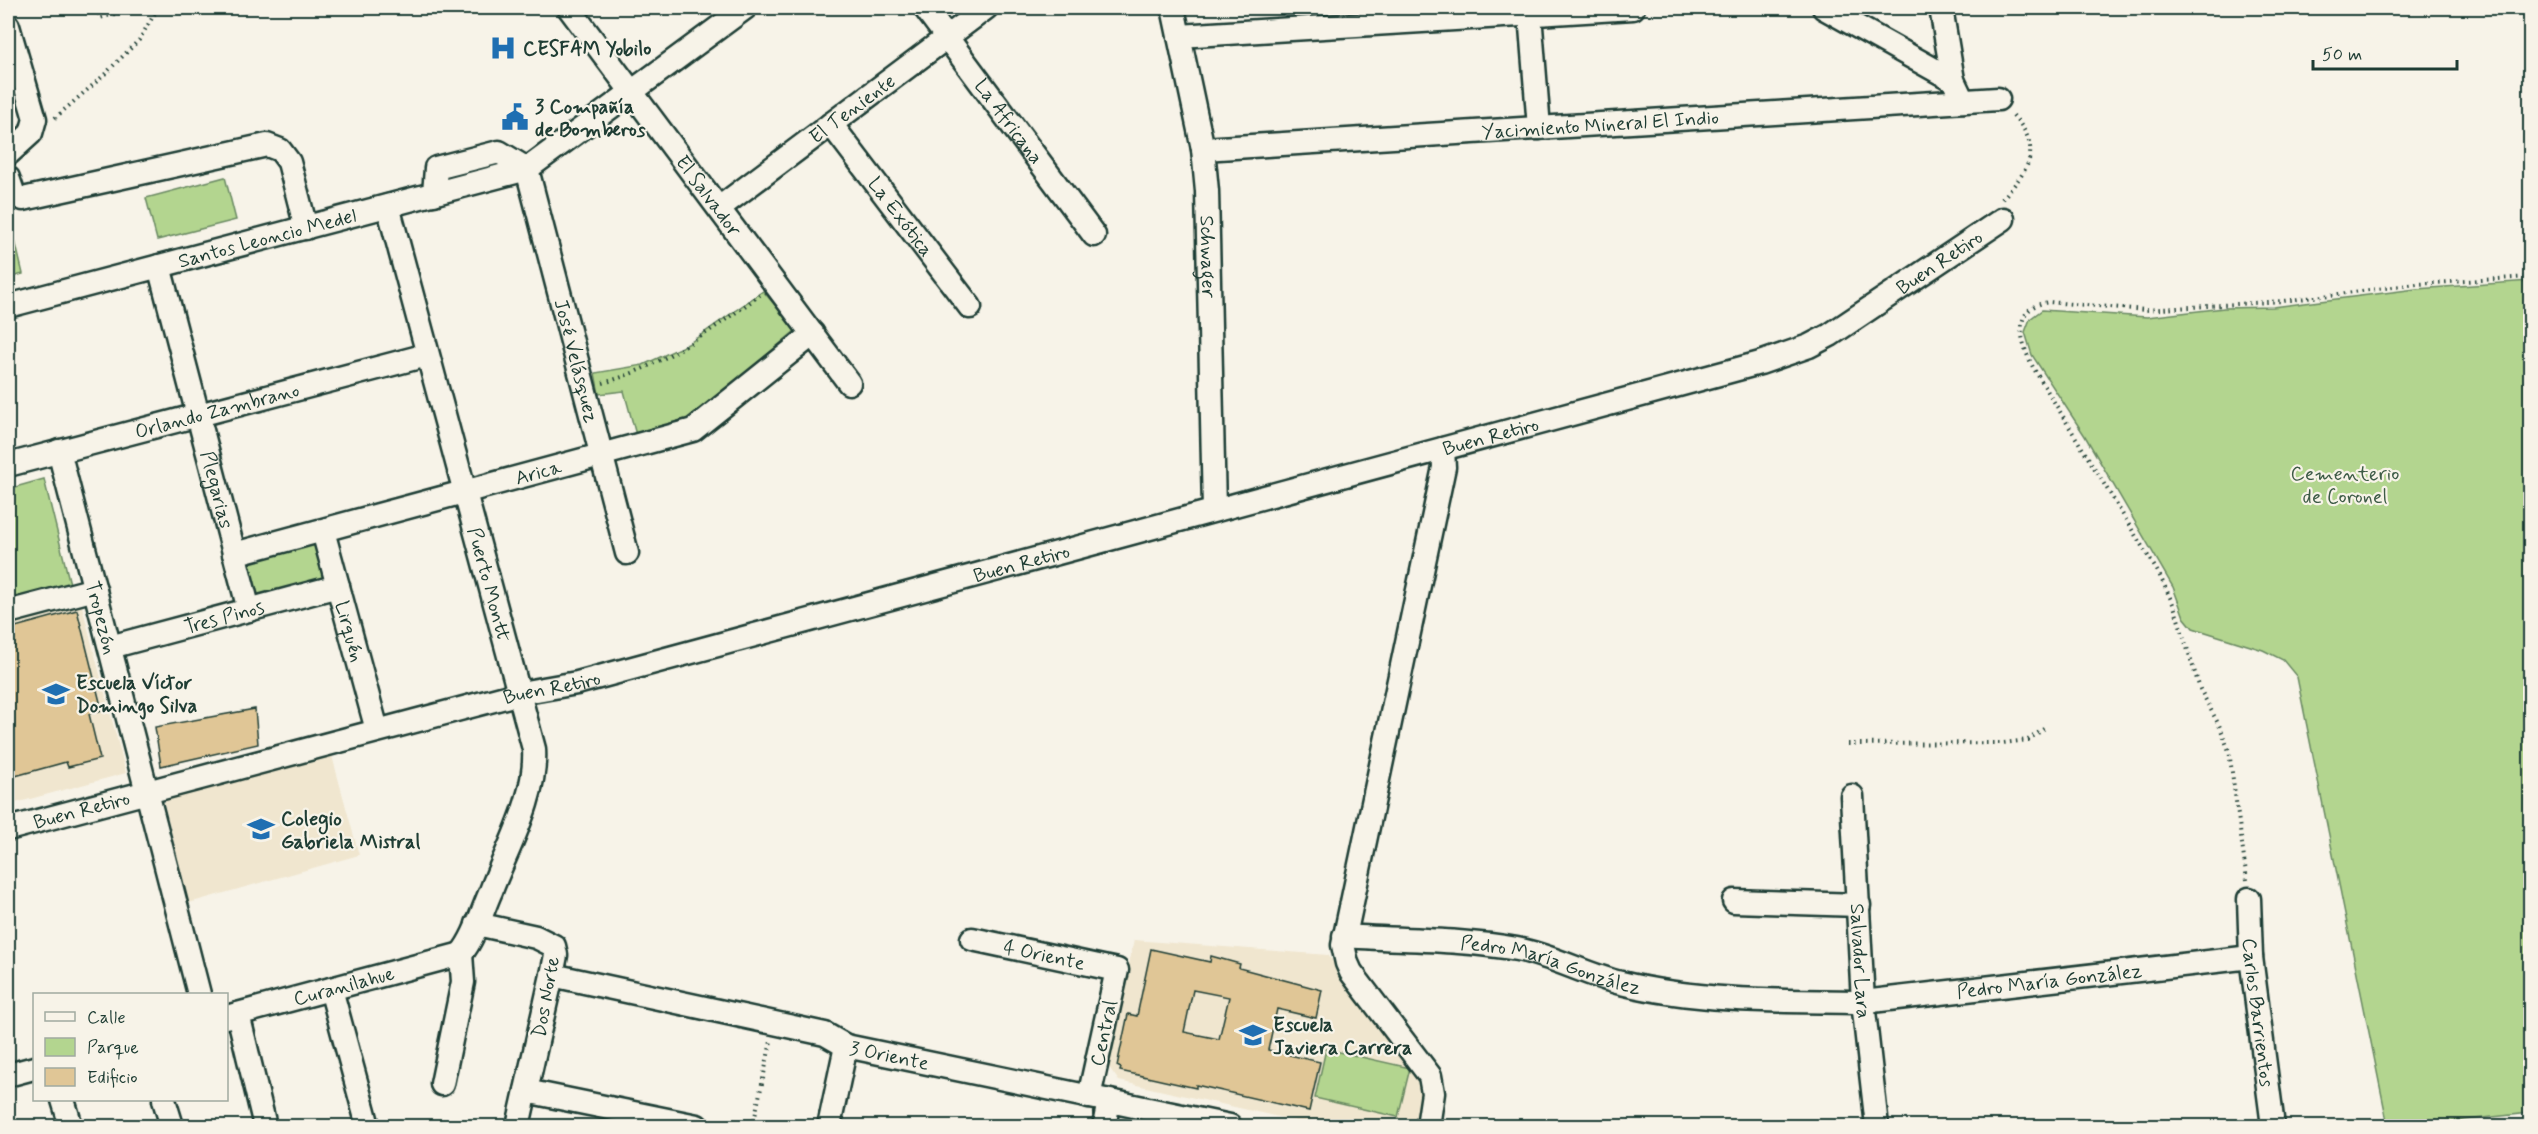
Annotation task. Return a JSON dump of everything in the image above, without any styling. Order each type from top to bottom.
[{"type":"street","name":"El Salvador","points":[[569,8],[849,383]]},
{"type":"street","points":[[527,169],[745,8]]},
{"type":"street","name":"La Africana","points":[[925,8],[1094,235]]},
{"type":"street","name":"El Teniente","points":[[719,208],[986,8]]},
{"type":"street","name":"Schwager","points":[[1173,8],[1203,149],[1209,246],[1214,510]]},
{"type":"street","points":[[1179,36],[1443,13],[1530,14],[1633,8]]},
{"type":"street","points":[[1824,8],[1953,80]]},
{"type":"street","points":[[1941,8],[1953,80],[1963,101]]},
{"type":"street","points":[[1530,14],[1539,128]]},
{"type":"street","points":[[8,26],[35,119],[29,136],[8,154]]},
{"type":"street","name":"Yacimiento Mineral El Indio","points":[[1203,149],[1998,99]]},
{"type":"street","name":"La Exótica","points":[[831,124],[970,307]]},
{"type":"street","points":[[8,178],[14,195],[22,199],[267,145],[280,150],[289,162],[306,228]]},
{"type":"street","name":"Santos Leoncio Medel","points":[[8,306],[527,169]]},
{"type":"street","name":"José Velásquez","points":[[527,169],[627,553]]},
{"type":"street","name":"Puerto Montt","points":[[388,206],[534,749],[526,802],[477,924],[461,954]]},
{"type":"street","name":"Buen Retiro","points":[[8,829],[520,693],[577,683],[1711,377],[1809,346],[1852,321],[2002,209]]},
{"type":"street","name":"Plegarias","points":[[159,266],[249,610]]},
{"type":"street","name":"Arica","points":[[234,554],[693,430],[813,334]]},
{"type":"street","name":"Orlando Zambrano","points":[[8,465],[428,354]]},
{"type":"street","points":[[1428,1126],[1433,1093],[1430,1076],[1351,972],[1344,954],[1344,936],[1444,467],[1443,449]]},
{"type":"street","name":"Tropezón","points":[[59,451],[199,993]]},
{"type":"street","name":"Lirquén","points":[[323,531],[377,730]]},
{"type":"street","name":"Tres Pinos","points":[[110,646],[338,586]]},
{"type":"street","points":[[8,612],[95,589]]},
{"type":"street","name":"Salvador Lara","points":[[1852,796],[1863,1002],[1877,1126]]},
{"type":"street","name":"Carlos Barrientos","points":[[2249,899],[2251,957],[2274,1126]]},
{"type":"street","points":[[1734,902],[1859,905]]},
{"type":"street","name":"Dos Norte","points":[[477,924],[548,941],[554,946],[556,955],[518,1126]]},
{"type":"street","name":"Pedro María González","points":[[1344,936],[1518,949],[1548,957],[1620,983],[1679,993],[1760,1000],[1863,1002],[2251,957]]},
{"type":"street","name":"4 Oriente","points":[[972,939],[1116,970]]},
{"type":"street","points":[[442,1084],[463,982],[461,954]]},
{"type":"street","name":"Curanilahue","points":[[232,1016],[461,954]]},
{"type":"street","name":"Central","points":[[1104,1126],[1099,1099],[1116,970]]},
{"type":"street","name":"3 Oriente","points":[[552,975],[825,1034],[846,1046],[1230,1126]]},
{"type":"street","points":[[331,989],[368,1126]]},
{"type":"street","points":[[232,1016],[265,1126]]},
{"type":"street","points":[[829,1126],[846,1046]]},
{"type":"street","points":[[8,1076],[33,1068]]},
{"type":"street","points":[[526,1091],[696,1126]]},
{"type":"street","points":[[63,1101],[70,1126]]},
{"type":"street","points":[[164,1101],[171,1126]]},
{"type":"path","points":[[97,8],[100,18],[136,8]]},
{"type":"path","points":[[33,129],[58,116],[102,77],[139,40],[158,8]]},
{"type":"path","points":[[1998,99],[2025,130],[2031,153],[2026,170],[2002,209]]},
{"type":"path","points":[[2249,899],[2229,752],[2220,728],[2200,689],[2174,606],[2159,574],[2034,369],[2023,347],[2022,330],[2025,313],[2038,304],[2049,302],[2146,310],[2283,300],[2417,284],[2530,277]]},
{"type":"path","points":[[584,388],[633,374],[672,355],[711,331],[775,283]]},
{"type":"path","points":[[1848,744],[2003,743],[2028,740],[2045,728]]},
{"type":"path","points":[[753,1126],[776,1023]]},
{"type":"shaded area","name":"Escuela Víctor Domingo Silva","points":[[79,595],[126,773],[8,805],[8,615]]},
{"type":"shaded area","name":"Colegio Gabriela Mistral","points":[[332,756],[359,855],[189,903],[164,803],[168,798]]},
{"type":"shaded area","name":"Escuela Javiera Carrera","points":[[1134,940],[1328,955],[1423,1076],[1420,1126],[1400,1126],[1377,1121],[1376,1126],[1319,1126],[1119,1081],[1108,1066]]},
{"type":"green space","points":[[225,177],[236,220],[157,240],[146,198]]},
{"type":"green space","points":[[13,232],[23,274],[8,278],[8,233]]},
{"type":"green space","name":"Cementerio de Coronel","points":[[2530,281],[2530,1113],[2408,1126],[2388,1126],[2297,677],[2283,660],[2263,650],[2193,628],[2184,617],[2173,587],[2085,436],[2032,355],[2025,332],[2030,319],[2042,310],[2147,317],[2224,308],[2273,307],[2416,289]]},
{"type":"green space","points":[[763,291],[796,330],[686,423],[636,435],[624,391],[599,394],[595,373],[643,365],[688,344]]},
{"type":"green space","points":[[44,479],[71,588],[8,604],[8,489]]},
{"type":"green space","points":[[314,538],[330,578],[257,602],[245,555]]},
{"type":"green space","points":[[1326,1049],[1410,1068],[1398,1117],[1315,1098]]},
{"type":"building","name":"Escuela Víctor Domingo Silva","points":[[77,610],[102,710],[89,714],[100,759],[68,767],[66,762],[8,778],[8,629]]},
{"type":"building","points":[[255,709],[258,744],[161,766],[155,727]]},
{"type":"building","points":[[1151,949],[1210,962],[1211,956],[1240,964],[1239,968],[1322,990],[1316,1018],[1277,1009],[1268,1050],[1320,1062],[1309,1111],[1196,1085],[1196,1088],[1120,1071],[1121,1068],[1117,1066],[1128,1014],[1137,1016]],"holes":[[[1193,990],[1229,997],[1219,1039],[1184,1032]]]},
{"type":"place","name":"CESFAM Yobilo","points":[[503,48]]},
{"type":"place","name":"3 Compañía de Bomberos","points":[[515,117]]},
{"type":"place","name":"Escuela Víctor Domingo Silva","points":[[56,694]]},
{"type":"place","name":"Colegio Gabriela Mistral","points":[[261,829]]},
{"type":"place","name":"Escuela Javiera Carrera","points":[[1253,1035]]}]
